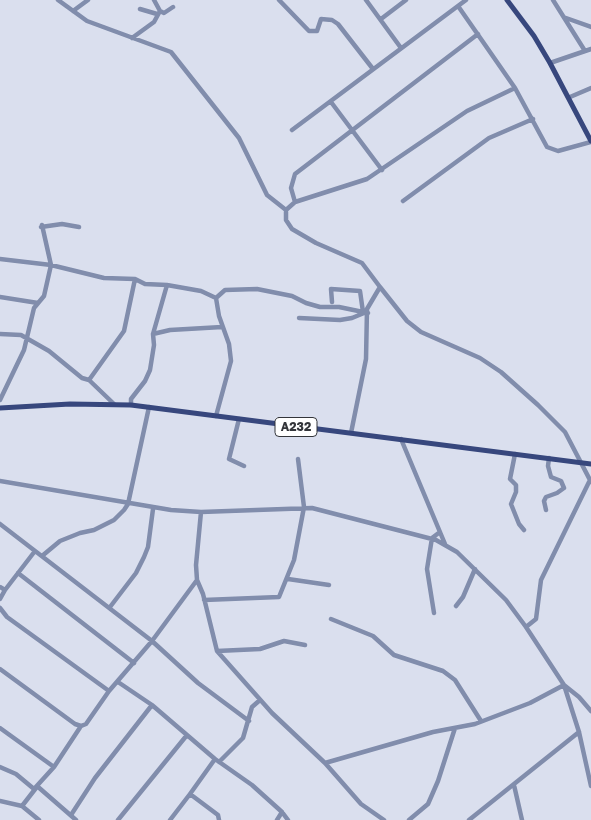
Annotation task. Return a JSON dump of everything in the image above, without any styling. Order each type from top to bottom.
[{"type":"main road","points":[[507,0],[534,36],[570,97],[591,141]]},
{"type":"main road","name":"A232","points":[[0,409],[70,404],[131,405],[591,464]]},
{"type":"street","points":[[58,0],[86,21],[171,52],[239,138],[268,196],[286,210]]},
{"type":"street","points":[[73,11],[88,0]]},
{"type":"street","points":[[132,38],[154,22],[159,12],[154,0]]},
{"type":"street","points":[[279,0],[309,31],[317,31],[321,19],[332,20],[338,24],[373,69]]},
{"type":"street","points":[[366,0],[381,18],[401,48]]},
{"type":"street","points":[[381,18],[406,0]]},
{"type":"street","points":[[292,130],[466,0]]},
{"type":"street","points":[[553,0],[585,51]]},
{"type":"street","points":[[458,6],[515,88],[547,147],[552,151],[558,151],[591,141]]},
{"type":"street","points":[[140,9],[164,14],[173,7]]},
{"type":"street","points":[[566,18],[591,27]]},
{"type":"street","points":[[295,202],[290,188],[295,174],[478,34]]},
{"type":"street","points":[[550,63],[591,49]]},
{"type":"street","points":[[515,88],[467,111],[382,170],[360,182],[295,202],[286,210],[286,220],[292,229],[316,243],[362,263],[407,321],[421,332],[443,344],[480,358],[500,372],[538,405],[565,432],[590,481],[541,580],[536,619],[526,627]]},
{"type":"street","points":[[570,97],[591,88]]},
{"type":"street","points":[[331,102],[382,170]]},
{"type":"street","points":[[403,201],[489,138],[532,119]]},
{"type":"street","points":[[0,400],[28,338],[34,308],[44,296],[51,265],[42,226],[62,224],[79,227]]},
{"type":"street","points":[[0,259],[51,265],[104,278],[135,279],[145,284],[167,285],[201,291],[216,298]]},
{"type":"street","points":[[89,380],[124,331],[135,279]]},
{"type":"street","points":[[131,405],[131,399],[145,381],[150,370],[154,345],[153,334],[167,285]]},
{"type":"street","points":[[299,318],[340,320],[352,318],[365,312],[380,287]]},
{"type":"street","points":[[216,298],[225,290],[235,288],[257,289],[292,296],[306,304],[365,312]]},
{"type":"street","points":[[332,302],[331,289],[360,292],[365,312],[366,359],[351,434]]},
{"type":"street","points":[[0,297],[38,303]]},
{"type":"street","points":[[216,298],[222,327],[229,344],[231,361],[216,416]]},
{"type":"street","points":[[153,334],[170,330],[222,327]]},
{"type":"street","points":[[0,334],[21,335],[28,338],[49,351],[82,378],[89,380],[114,404]]},
{"type":"street","points":[[42,556],[60,541],[94,530],[114,520],[128,504],[149,407]]},
{"type":"street","points":[[239,420],[229,459],[244,466]]},
{"type":"street","points":[[401,439],[445,544]]},
{"type":"street","points":[[515,454],[510,479],[516,485],[516,492],[511,504],[518,524],[524,530]]},
{"type":"street","points":[[546,510],[544,501],[546,497],[557,494],[564,488],[561,481],[551,477],[548,466],[549,458]]},
{"type":"street","points":[[204,600],[277,598],[288,579],[298,546],[304,507],[298,459]]},
{"type":"street","points":[[0,480],[153,508],[200,512],[304,507],[329,510],[432,538],[445,544],[475,569],[506,600],[564,685],[591,786]]},
{"type":"street","points":[[110,608],[144,557],[148,547],[153,508]]},
{"type":"street","points":[[200,512],[196,556],[197,580],[217,651],[260,700],[325,764],[361,804],[384,820]]},
{"type":"street","points":[[0,524],[152,641],[198,683],[249,722]]},
{"type":"street","points":[[434,613],[427,569],[432,538],[440,532]]},
{"type":"street","points":[[0,599],[2,589],[18,573],[35,551]]},
{"type":"street","points":[[456,606],[463,597],[475,569]]},
{"type":"street","points":[[18,573],[134,663]]},
{"type":"street","points":[[288,579],[329,585]]},
{"type":"street","points":[[22,806],[54,767],[109,691],[152,641],[197,580]]},
{"type":"street","points":[[0,608],[7,617],[109,691]]},
{"type":"street","points":[[331,619],[373,636],[394,655],[444,671],[455,680],[481,722]]},
{"type":"street","points":[[217,651],[260,649],[284,641],[305,645]]},
{"type":"street","points":[[0,669],[75,724],[82,726]]},
{"type":"street","points":[[118,682],[152,704],[217,761],[252,786],[282,812],[288,820]]},
{"type":"street","points":[[325,764],[481,722],[530,702],[564,685]]},
{"type":"street","points":[[564,685],[579,697],[591,711]]},
{"type":"street","points":[[170,820],[217,761],[243,738],[252,707],[260,700]]},
{"type":"street","points":[[72,815],[96,778],[152,704]]},
{"type":"street","points":[[0,728],[54,767]]},
{"type":"street","points":[[409,820],[428,804],[438,781],[455,728]]},
{"type":"street","points":[[469,820],[578,732]]},
{"type":"street","points":[[118,820],[187,735]]},
{"type":"street","points":[[0,766],[16,774],[72,815],[76,820]]},
{"type":"street","points":[[514,785],[522,820]]},
{"type":"street","points":[[190,794],[218,815],[220,820]]},
{"type":"street","points":[[0,802],[22,806],[39,820]]},
{"type":"street","points":[[277,820],[282,812]]}]
